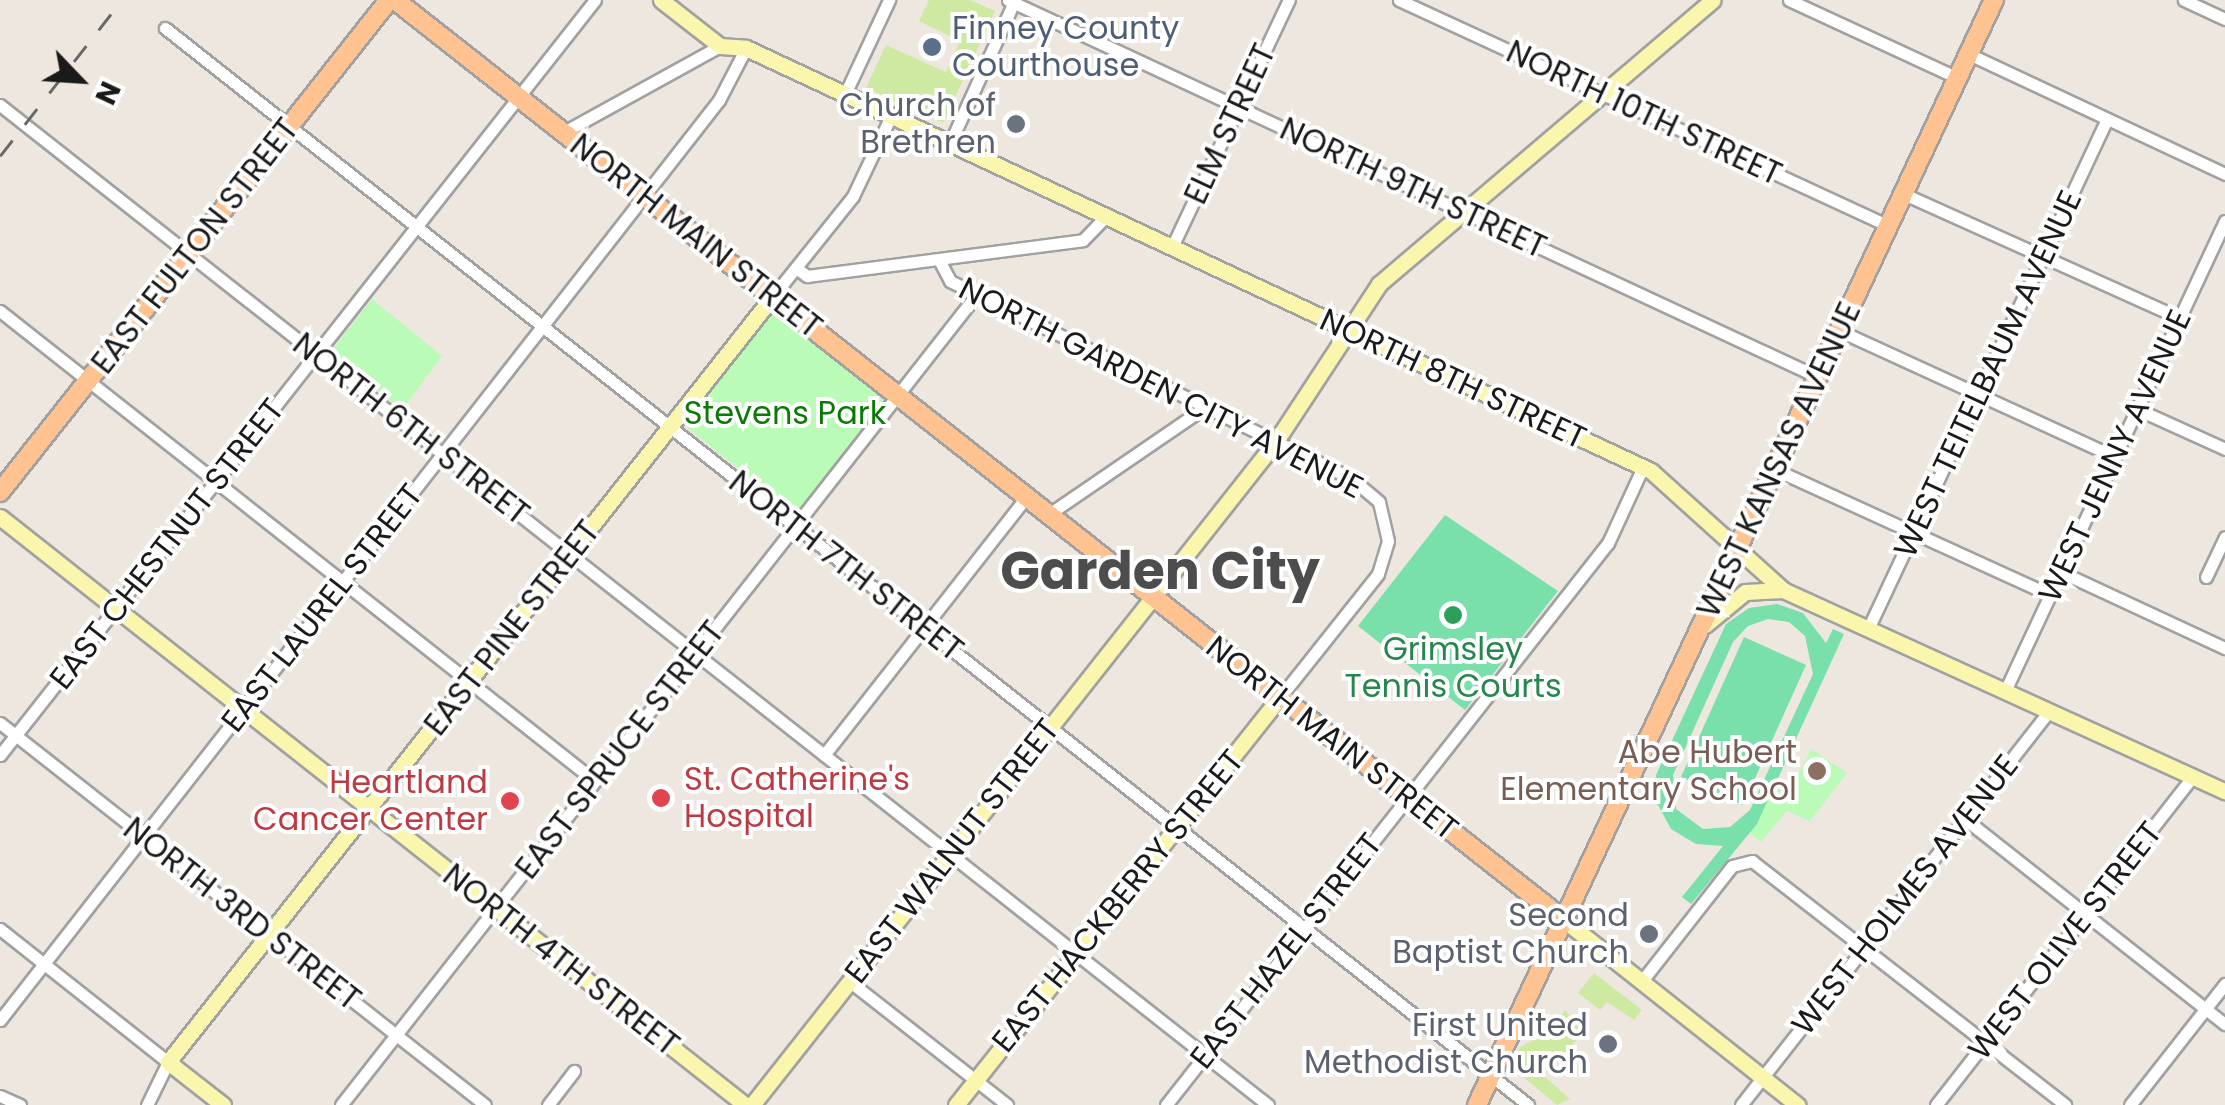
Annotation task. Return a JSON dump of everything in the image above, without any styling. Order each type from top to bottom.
[{"type":"main road","name":"NORTH MAIN STREET","points":[[392,0],[1564,920]]},
{"type":"main road","name":"EAST FULTON STREET","points":[[0,492],[392,0]]},
{"type":"main road","name":"WEST KANSAS AVENUE","points":[[1477,1105],[1994,0]]},
{"type":"street","name":"EAST CHESTNUT STREET","points":[[0,755],[595,0]]},
{"type":"street","points":[[564,132],[720,46],[661,0]]},
{"type":"street","points":[[845,94],[890,0]]},
{"type":"street","name":"ELM STREET","points":[[1172,247],[1288,0]]},
{"type":"street","name":"NORTH 10TH STREET","points":[[1399,0],[1888,226]]},
{"type":"street","name":"EAST WALNUT STREET","points":[[749,1105],[1276,441],[1346,329],[1380,284],[1713,0]]},
{"type":"street","points":[[1789,0],[1958,78]]},
{"type":"street","points":[[2184,0],[2225,19]]},
{"type":"street","points":[[950,143],[1012,1]]},
{"type":"street","name":"NORTH 9TH STREET","points":[[1012,1],[1818,378]]},
{"type":"street","name":"NORTH 7TH STREET","points":[[165,28],[1528,1105]]},
{"type":"street","name":"NORTH 8TH STREET","points":[[720,46],[746,48],[1643,467],[1783,590],[2225,791]]},
{"type":"street","name":"EAST LAUREL STREET","points":[[0,1020],[720,100],[746,48]]},
{"type":"street","points":[[1969,54],[2225,174]]},
{"type":"street","name":"NORTH 6TH STREET","points":[[0,104],[1268,1105]]},
{"type":"street","points":[[773,296],[853,196],[891,116]]},
{"type":"street","name":"WEST TEITELBAUM AVENUE","points":[[1868,629],[2108,120]]},
{"type":"street","points":[[1904,194],[2180,318]]},
{"type":"street","points":[[796,268],[808,276],[1083,240],[1106,216]]},
{"type":"street","name":"WEST JENNY AVENUE","points":[[2005,691],[2225,221]]},
{"type":"street","name":"NORTH GARDEN CITY AVENUE","points":[[939,260],[946,279],[1352,479],[1379,502],[1388,542],[1378,574],[1280,697]]},
{"type":"street","name":"EAST SPRUCE STREET","points":[[341,1105],[976,294]]},
{"type":"street","name":"EAST PINE STREET","points":[[147,1105],[168,1062],[773,296]]},
{"type":"street","points":[[0,311],[596,781]]},
{"type":"street","points":[[1840,331],[2114,457]]},
{"type":"street","points":[[1049,514],[1205,407]]},
{"type":"street","points":[[2137,409],[2225,449]]},
{"type":"street","name":"EAST HAZEL STREET","points":[[1166,1105],[1608,543],[1643,467]]},
{"type":"street","points":[[1774,470],[2050,594]]},
{"type":"street","points":[[824,755],[1026,497]]},
{"type":"street","name":"NORTH 4TH STREET","points":[[0,516],[749,1105]]},
{"type":"street","points":[[2206,576],[2225,536]]},
{"type":"street","points":[[2061,572],[2225,648]]},
{"type":"street","points":[[1698,632],[1745,592],[1783,590]]},
{"type":"street","name":"EAST HACKBERRY STREET","points":[[956,1105],[1280,697]]},
{"type":"street","name":"WEST HOLMES AVENUE","points":[[1740,1105],[2048,712]]},
{"type":"street","name":"NORTH 3RD STREET","points":[[0,722],[484,1105]]},
{"type":"street","name":"WEST OLIVE STREET","points":[[1936,1105],[2193,776]]},
{"type":"street","points":[[1965,819],[2225,1024]]},
{"type":"street","points":[[1641,982],[1732,866],[1746,860],[1865,946],[2065,1105]]},
{"type":"street","name":"NORTH MAIN STREET","points":[[1564,920],[1796,1105]]},
{"type":"street","points":[[0,929],[222,1105]]},
{"type":"street","points":[[850,981],[1007,1105]]},
{"type":"street","points":[[2130,1105],[2225,984]]},
{"type":"street","points":[[548,1105],[574,1071]]},
{"type":"street","points":[[0,1096],[20,1105]]},
{"type":"green space","points":[[929,0],[970,0],[995,11],[943,123],[866,88],[886,45],[946,72],[960,41],[919,21]]},
{"type":"green space","points":[[372,299],[442,356],[402,410],[330,353]]},
{"type":"green space","name":"Stevens Park","points":[[775,310],[887,401],[796,515],[683,424]]},
{"type":"green space","name":"Grimsley Tennis Courts","points":[[1445,515],[1558,591],[1465,710],[1358,626]]},
{"type":"green space","points":[[1777,604],[1803,613],[1826,643],[1833,629],[1844,634],[1757,824],[1691,904],[1682,897],[1723,846],[1696,844],[1671,829],[1657,803],[1656,775],[1726,624],[1749,608]],"holes":[[[1768,619],[1789,622],[1805,636],[1813,674],[1750,810],[1730,827],[1703,829],[1676,809],[1673,775],[1733,642],[1748,626]]]},
{"type":"green space","points":[[1744,637],[1806,665],[1743,805],[1681,777]]},
{"type":"green space","points":[[1811,749],[1847,773],[1810,821],[1787,811],[1761,842],[1750,833],[1777,780],[1792,786]]},
{"type":"green space","points":[[1594,973],[1642,1010],[1634,1020],[1607,1002],[1600,1010],[1578,993]]},
{"type":"green space","points":[[1565,1010],[1583,1033],[1544,1076],[1570,1099],[1557,1105],[1511,1067],[1520,1047],[1549,1032]]},
{"type":"railway","points":[[0,156],[122,0]]},
{"type":"place","name":"Finney County Courthouse","points":[[932,47]]},
{"type":"place","name":"Church of Brethren","points":[[1016,124]]},
{"type":"place","name":"Grimsley Tennis Courts","points":[[1453,615]]},
{"type":"place","name":"Abe Hubert Elementary School","points":[[1817,771]]},
{"type":"place","name":"St. Catherine's Hospital","points":[[661,798]]},
{"type":"place","name":"Heartland Cancer Center","points":[[510,801]]},
{"type":"place","name":"Second Baptist Church","points":[[1649,934]]},
{"type":"place","name":"First United Methodist Church","points":[[1608,1044]]},
{"type":"district","name":"Garden City","points":[[1160,571]]}]
